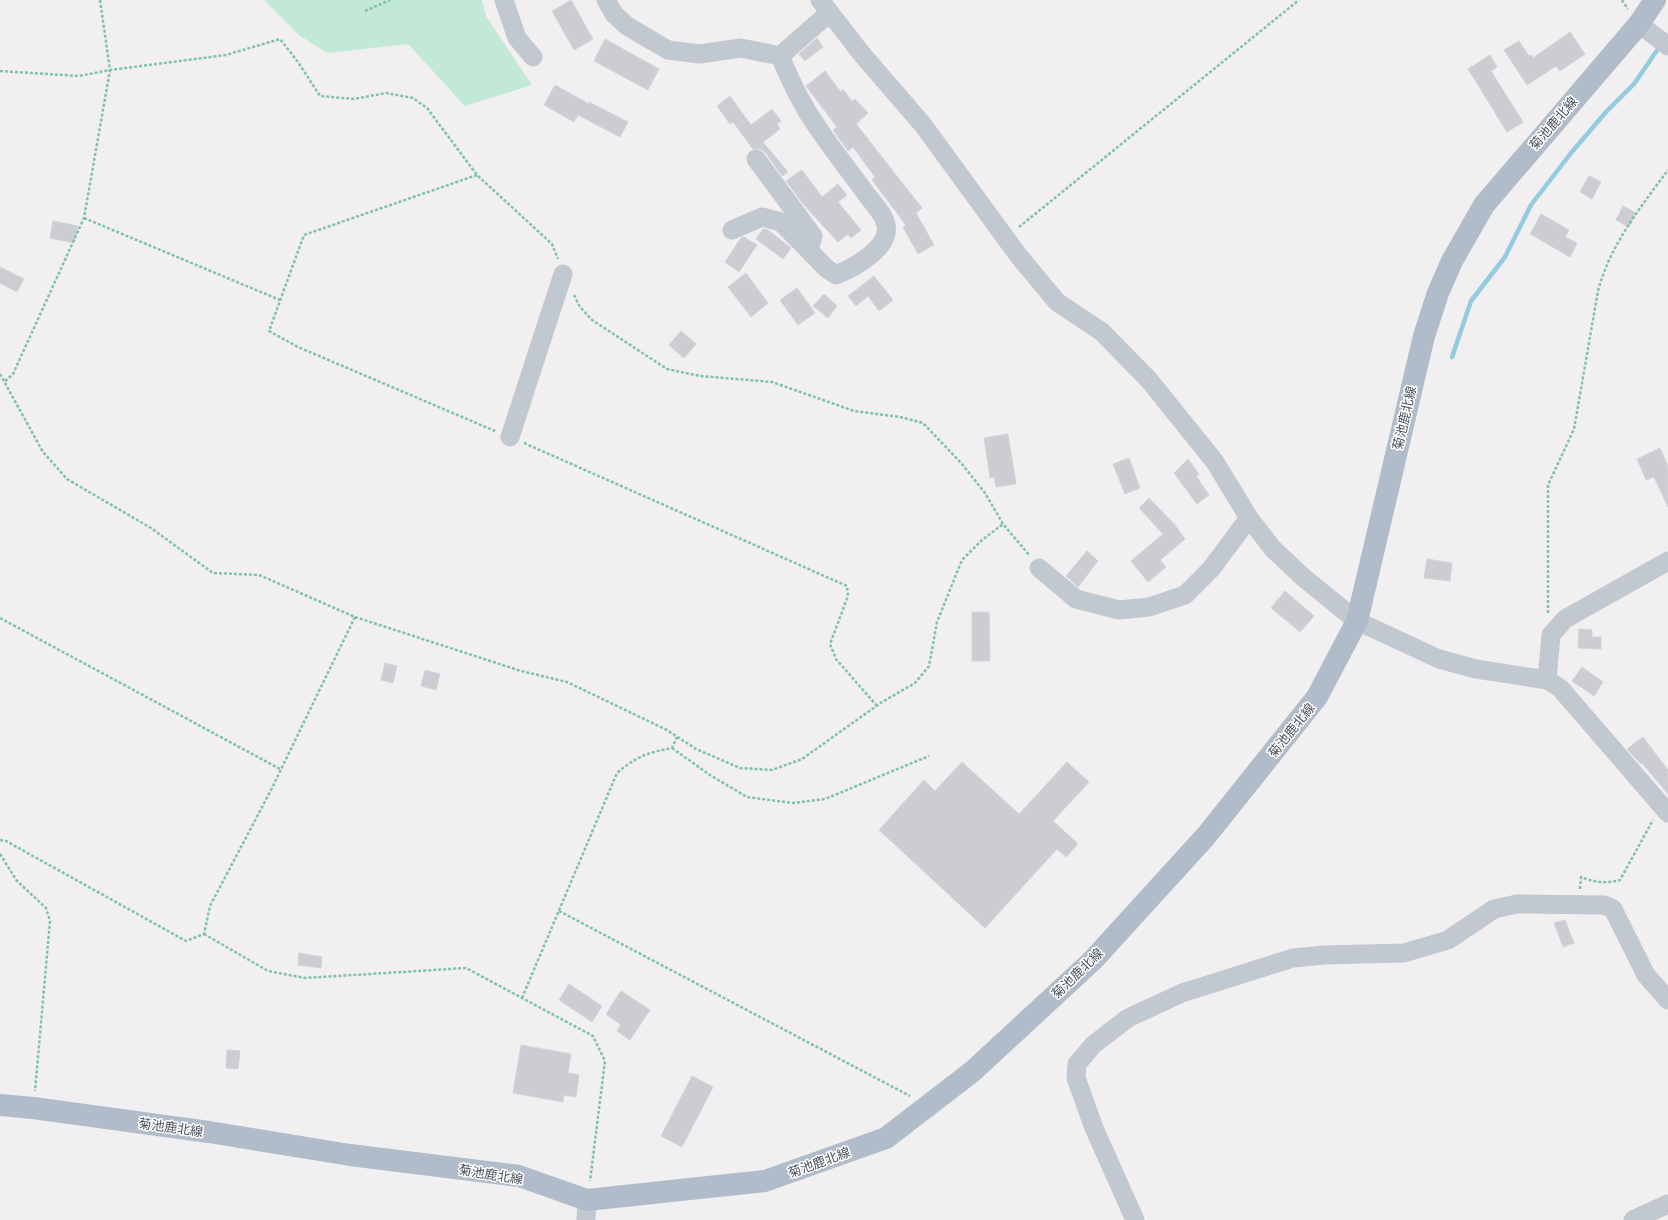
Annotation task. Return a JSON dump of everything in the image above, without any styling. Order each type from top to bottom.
[{"type":"main road","name":"菊池鹿北線","points":[[0,1105],[33,1108],[209,1132],[350,1154],[519,1176],[586,1210],[765,1181],[886,1138],[973,1071],[1093,960],[1206,836],[1317,697],[1357,621],[1424,336],[1438,293],[1452,261],[1484,205],[1639,24],[1655,0]]},
{"type":"street","points":[[504,0],[517,38],[533,57]]},
{"type":"street","points":[[606,0],[614,14],[627,26],[668,50],[698,54],[741,48],[780,56]]},
{"type":"street","points":[[780,56],[824,7],[923,125],[1006,238],[1056,302],[1102,332],[1149,380],[1215,462],[1249,518],[1273,549],[1304,578],[1357,621],[1439,659],[1476,669],[1547,680],[1560,688],[1665,810]]},
{"type":"street","points":[[1639,24],[1668,46]]},
{"type":"street","points":[[732,230],[762,217],[781,222],[826,268],[836,275],[854,268],[872,254],[885,239],[886,225],[878,210],[820,132],[795,93],[780,56]]},
{"type":"street","points":[[756,159],[813,236],[809,250]]},
{"type":"street","points":[[510,437],[563,274]]},
{"type":"street","points":[[1039,568],[1076,599],[1119,610],[1149,607],[1185,595],[1211,569],[1249,518]]},
{"type":"street","points":[[1547,680],[1551,635],[1565,619],[1668,561]]},
{"type":"street","points":[[1134,1220],[1094,1128],[1076,1078],[1077,1064],[1093,1045],[1128,1018],[1182,993],[1293,958],[1324,955],[1404,953],[1448,940],[1494,909],[1517,904],[1579,904],[1604,905],[1613,909],[1646,975],[1668,1000]]},
{"type":"street","points":[[1633,1220],[1668,1204]]},
{"type":"path","points":[[4,382],[13,374],[84,218],[110,70],[100,0]]},
{"type":"path","points":[[365,11],[390,0]]},
{"type":"path","points":[[1006,238],[1299,0]]},
{"type":"path","points":[[0,71],[79,76],[110,70],[226,55],[280,39],[298,62],[320,96],[354,99],[386,93],[413,98],[427,108],[477,175],[552,244],[563,274],[580,307],[592,320],[667,369],[700,376],[772,382],[854,410],[900,416],[923,423],[962,464],[985,493],[1003,524],[1039,568]]},
{"type":"path","points":[[1551,635],[1548,613],[1548,485],[1574,429],[1596,298],[1603,272],[1623,233],[1668,170]]},
{"type":"path","points":[[477,175],[304,235],[269,331],[298,347],[510,437],[847,586],[848,596],[830,644],[836,659],[877,706]]},
{"type":"path","points":[[84,218],[280,300]]},
{"type":"path","points":[[0,374],[43,452],[67,479],[151,528],[213,573],[259,575],[355,617],[521,670],[567,682],[677,737],[696,749],[740,768],[772,770],[802,759],[877,706],[915,683],[929,666],[937,622],[962,560],[982,540],[1003,524]]},
{"type":"path","points":[[204,934],[210,906],[355,617]]},
{"type":"path","points":[[0,618],[280,769]]},
{"type":"path","points":[[672,748],[677,737]]},
{"type":"path","points":[[522,998],[617,772],[632,759],[672,748],[710,775],[747,797],[793,803],[825,799],[929,756]]},
{"type":"path","points":[[1579,904],[1581,877],[1593,882],[1613,882],[1620,880],[1645,831],[1665,810]]},
{"type":"path","points":[[0,840],[6,841],[186,941],[204,934]]},
{"type":"path","points":[[0,854],[17,881],[46,908],[50,921],[33,1108]]},
{"type":"path","points":[[559,911],[910,1096],[923,1110]]},
{"type":"path","points":[[204,934],[268,971],[305,978],[466,968],[593,1036],[604,1061],[601,1099],[586,1210]]},
{"type":"green space","points":[[264,0],[482,0],[486,16],[532,85],[465,106],[408,44],[327,53],[299,35]]},
{"type":"building","points":[[571,0],[593,39],[574,50],[552,11]]},
{"type":"building","points":[[1570,32],[1585,54],[1560,71],[1556,66],[1527,85],[1504,50],[1519,41],[1529,56],[1531,55],[1533,58]]},
{"type":"building","points":[[817,38],[823,47],[805,61],[799,54]]},
{"type":"building","points":[[605,39],[659,69],[648,90],[594,61]]},
{"type":"building","points":[[1490,55],[1497,67],[1491,71],[1523,122],[1507,132],[1468,69]]},
{"type":"building","points":[[825,71],[841,92],[843,89],[852,101],[855,99],[868,113],[856,124],[922,208],[916,213],[934,245],[918,254],[903,227],[906,225],[872,180],[875,177],[853,147],[848,151],[833,130],[837,127],[806,86]]},
{"type":"building","points":[[555,85],[589,104],[589,102],[628,122],[620,137],[578,115],[574,122],[544,105]]},
{"type":"building","points":[[730,96],[751,125],[772,109],[781,121],[777,124],[780,129],[763,142],[788,172],[782,176],[765,152],[760,149],[753,149],[733,122],[730,124],[717,106]]},
{"type":"building","points":[[802,170],[822,197],[838,184],[847,195],[838,202],[861,230],[851,238],[848,234],[838,242],[804,205],[786,181]]},
{"type":"building","points":[[1589,176],[1601,182],[1592,199],[1580,192]]},
{"type":"building","points":[[1623,206],[1636,213],[1629,227],[1616,220]]},
{"type":"building","points":[[1541,214],[1569,230],[1565,237],[1577,243],[1570,257],[1530,234]]},
{"type":"building","points":[[53,221],[78,226],[74,243],[50,238]]},
{"type":"building","points":[[763,229],[768,230],[791,248],[783,259],[756,239]]},
{"type":"building","points":[[744,237],[757,245],[739,272],[725,262],[741,238]]},
{"type":"building","points":[[0,267],[24,279],[17,292],[0,283]]},
{"type":"building","points":[[746,273],[768,303],[751,317],[728,287]]},
{"type":"building","points":[[874,276],[893,300],[879,311],[868,296],[856,306],[848,296]]},
{"type":"building","points":[[797,288],[815,313],[798,325],[780,300]]},
{"type":"building","points":[[824,294],[837,306],[828,318],[813,306]]},
{"type":"building","points":[[681,331],[696,344],[684,358],[669,345]]},
{"type":"building","points":[[1008,434],[1016,484],[996,487],[994,477],[990,478],[984,438]]},
{"type":"building","points":[[1660,448],[1668,466],[1668,507],[1654,477],[1646,480],[1637,459]]},
{"type":"building","points":[[1129,458],[1140,488],[1125,494],[1113,464]]},
{"type":"building","points":[[1188,459],[1199,474],[1196,476],[1209,495],[1197,504],[1174,473]]},
{"type":"building","points":[[1149,498],[1175,525],[1185,539],[1160,560],[1166,567],[1148,582],[1131,561],[1163,534],[1139,508]]},
{"type":"building","points":[[1087,551],[1098,561],[1078,587],[1066,576]]},
{"type":"building","points":[[1427,559],[1452,563],[1450,581],[1424,578]]},
{"type":"building","points":[[1285,591],[1314,616],[1300,632],[1271,608]]},
{"type":"building","points":[[972,612],[989,612],[990,661],[972,661]]},
{"type":"building","points":[[1579,629],[1592,630],[1592,637],[1601,637],[1601,649],[1578,648]]},
{"type":"building","points":[[385,663],[397,666],[393,683],[381,680]]},
{"type":"building","points":[[1582,667],[1603,682],[1594,696],[1572,681]]},
{"type":"building","points":[[425,670],[440,674],[436,690],[421,686]]},
{"type":"building","points":[[1643,737],[1668,770],[1668,794],[1642,763],[1641,764],[1627,749]]},
{"type":"building","points":[[962,762],[1019,814],[1067,762],[1089,782],[1053,821],[1078,844],[1066,857],[1057,849],[985,928],[879,830],[924,780],[935,791]]},
{"type":"building","points":[[1565,920],[1574,943],[1563,947],[1554,923]]},
{"type":"building","points":[[299,953],[322,957],[321,968],[298,965]]},
{"type":"building","points":[[569,984],[602,1006],[592,1022],[559,1000]]},
{"type":"building","points":[[621,991],[650,1010],[630,1040],[617,1031],[621,1025],[606,1014]]},
{"type":"building","points":[[521,1045],[571,1054],[568,1073],[579,1075],[576,1097],[564,1095],[563,1102],[513,1093]]},
{"type":"building","points":[[227,1050],[240,1051],[238,1069],[226,1068]]},
{"type":"building","points":[[692,1076],[713,1087],[682,1147],[661,1136]]},
{"type":"waterway","points":[[1452,357],[1471,301],[1505,257],[1531,205],[1571,153],[1606,112],[1634,84],[1660,46]]}]
